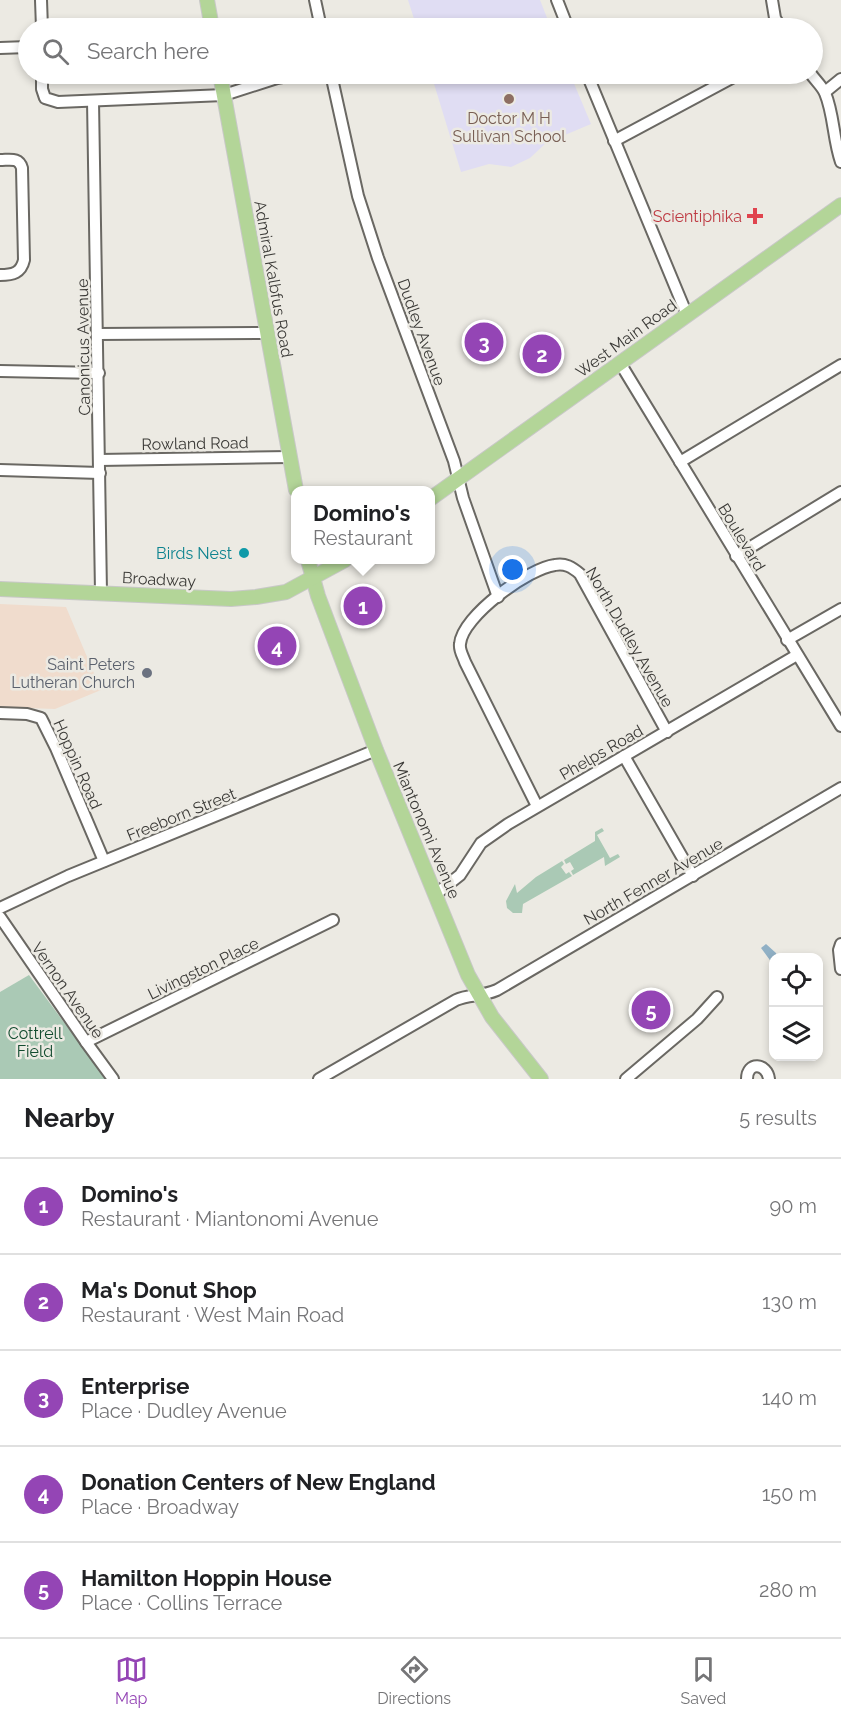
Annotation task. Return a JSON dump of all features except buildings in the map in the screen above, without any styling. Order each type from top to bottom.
[{"type":"main road","points":[[207,0],[210,18]]},
{"type":"main road","name":"Admiral Kalbfus Road","points":[[222,84],[295,486]]},
{"type":"main road","name":"West Main Road","points":[[435,496],[841,205]]},
{"type":"main road","points":[[309,564],[313,579],[338,564]]},
{"type":"main road","name":"Broadway","points":[[0,589],[231,599],[286,592],[313,579]]},
{"type":"main road","name":"Miantonomi Avenue","points":[[313,579],[376,750],[468,975],[492,1017],[541,1079]]},
{"type":"street","points":[[41,0],[42,18]]},
{"type":"street","points":[[315,0],[319,18]]},
{"type":"street","points":[[557,0],[564,18]]},
{"type":"street","points":[[772,0],[775,18]]},
{"type":"street","points":[[0,48],[18,47]]},
{"type":"street","points":[[825,92],[841,79]]},
{"type":"street","points":[[42,84],[45,98],[57,102],[224,95],[258,84]]},
{"type":"street","name":"Dudley Avenue","points":[[333,84],[358,196],[378,258],[459,479],[463,498],[498,597]]},
{"type":"street","points":[[591,84],[687,315]]},
{"type":"street","points":[[614,141],[720,84]]},
{"type":"street","points":[[819,84],[825,92],[829,104],[835,144],[841,162]]},
{"type":"street","name":"Canonicus Avenue","points":[[93,101],[101,592]]},
{"type":"street","points":[[0,160],[17,160],[22,168],[24,260],[17,272],[0,275]]},
{"type":"street","points":[[97,334],[267,333]]},
{"type":"street","name":"Boulevard","points":[[620,363],[841,726]]},
{"type":"street","points":[[680,462],[841,364]]},
{"type":"street","points":[[0,371],[99,373]]},
{"type":"street","name":"Rowland Road","points":[[99,460],[290,457]]},
{"type":"street","points":[[0,470],[99,473]]},
{"type":"street","points":[[736,556],[841,492]]},
{"type":"street","name":"North Dudley Avenue","points":[[498,597],[524,578],[545,567],[560,564],[575,569],[602,612],[667,732]]},
{"type":"street","points":[[498,597],[468,624],[462,634],[460,647],[465,662],[537,806]]},
{"type":"street","points":[[787,640],[841,609]]},
{"type":"street","name":"Phelps Road","points":[[436,894],[460,875],[471,856],[488,837],[537,806],[797,655]]},
{"type":"street","name":"Hoppin Road","points":[[0,713],[27,714],[41,718],[104,861]]},
{"type":"street","name":"Freeborn Street","points":[[0,908],[104,861],[376,750]]},
{"type":"street","points":[[624,756],[693,876]]},
{"type":"street","name":"North Fenner Avenue","points":[[319,1079],[456,1000],[467,996],[479,997],[497,990],[841,789]]},
{"type":"street","name":"Vernon Avenue","points":[[0,917],[113,1079]]},
{"type":"street","name":"Livingston Place","points":[[86,1042],[333,920]]},
{"type":"street","points":[[841,944],[839,950],[841,969]]},
{"type":"street","points":[[626,1079],[697,1019],[717,997]]},
{"type":"street","points":[[747,1079],[750,1068],[756,1065],[768,1072],[769,1079]]},
{"type":"shaded area","points":[[408,0],[540,0],[547,18],[414,18]]},
{"type":"shaded area","name":"Doctor M H Sullivan School","points":[[434,84],[574,84],[591,124],[546,143],[530,158],[511,167],[489,164],[461,172]]},
{"type":"shaded area","points":[[0,604],[66,607],[101,690],[55,709],[0,707]]},
{"type":"green space","points":[[602,828],[604,831],[597,835],[610,858],[618,854],[620,857],[605,866],[604,857],[573,875],[571,871],[574,869],[570,862],[566,864],[564,860],[595,841],[595,832]]},
{"type":"green space","points":[[562,861],[564,864],[561,867],[566,874],[569,872],[572,876],[523,904],[522,913],[513,913],[507,908],[506,901],[515,884],[517,893],[536,877]]},
{"type":"green space","name":"Cottrell Field","points":[[29,975],[106,1079],[0,1079],[0,992]]},
{"type":"water","points":[[766,944],[776,953],[769,953],[769,959],[761,948]]},
{"type":"place","name":"Doctor M H Sullivan School","points":[[509,99]]},
{"type":"place","name":"Scientiphika","points":[[755,216]]},
{"type":"place","name":"Enterprise","points":[[484,342]]},
{"type":"place","name":"Ma's Donut Shop","points":[[542,354]]},
{"type":"place","name":"Birds Nest","points":[[244,553]]},
{"type":"place","name":"Domino's","points":[[363,606]]},
{"type":"place","name":"Donation Centers of New England","points":[[277,646]]},
{"type":"place","name":"Saint Peters Lutheran Church","points":[[147,673]]},
{"type":"place","name":"Hamilton Hoppin House","points":[[651,1010]]}]
